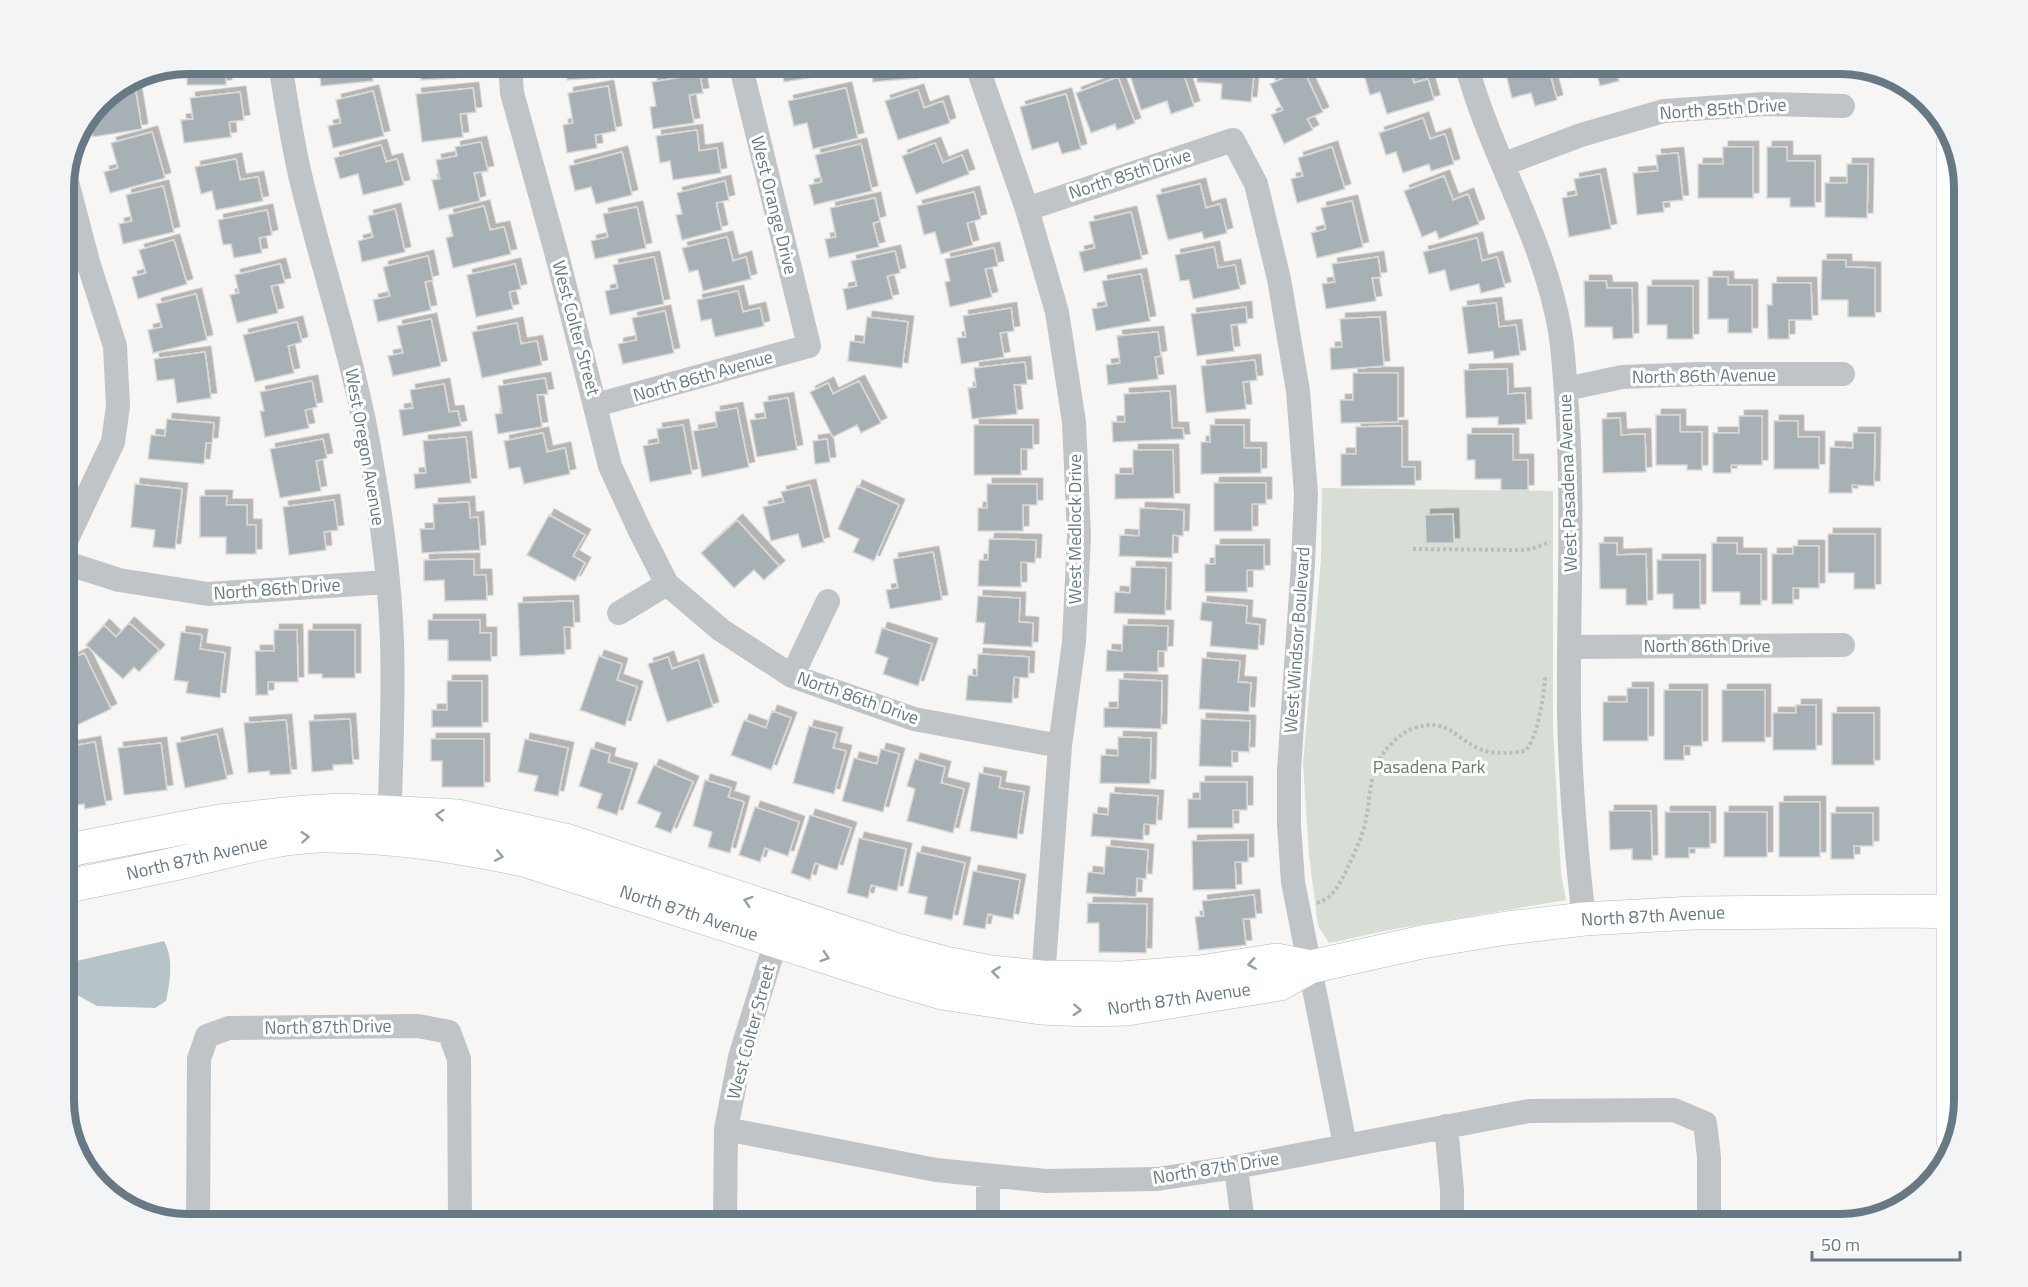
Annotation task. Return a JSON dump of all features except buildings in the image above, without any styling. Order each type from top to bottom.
[{"type":"street","name":"West Oregon Avenue","points":[[282,74],[301,180],[347,348],[372,464],[392,639],[393,700],[389,825]]},
{"type":"street","name":"West Colter Street","points":[[511,74],[512,93],[558,259],[610,466],[667,584]]},
{"type":"street","name":"West Orange Drive","points":[[743,74],[809,346]]},
{"type":"street","name":"West Medlock Drive","points":[[980,74],[1027,208],[1057,312],[1074,422],[1079,536],[1074,642],[1060,746],[1042,993]]},
{"type":"street","name":"West Pasadena Avenue","points":[[1469,74],[1476,99],[1545,266],[1560,331],[1571,460],[1569,712],[1574,818],[1584,919]]},
{"type":"street","name":"North 85th Drive","points":[[1504,164],[1581,135],[1664,111],[1765,104],[1843,106]]},
{"type":"street","name":"North 85th Drive","points":[[1027,208],[1233,140]]},
{"type":"street","name":"West Windsor Boulevard","points":[[1233,140],[1256,184],[1279,279],[1298,391],[1306,494],[1288,770],[1289,825],[1293,882],[1345,1145]]},
{"type":"street","points":[[74,211],[115,346],[118,406],[113,442],[74,524]]},
{"type":"street","name":"North 86th Avenue","points":[[596,405],[809,346]]},
{"type":"street","name":"North 86th Avenue","points":[[1566,389],[1622,377],[1699,374],[1843,374]]},
{"type":"street","name":"North 86th Drive","points":[[74,566],[119,580],[208,594],[387,582]]},
{"type":"street","name":"North 86th Drive","points":[[667,584],[721,630],[792,676],[914,719],[1060,746]]},
{"type":"street","points":[[619,613],[667,584]]},
{"type":"street","points":[[792,676],[828,602]]},
{"type":"street","name":"North 86th Drive","points":[[1571,647],[1844,645]]},
{"type":"street","name":"North 87th Avenue","points":[[74,849],[220,821],[262,816],[343,810],[389,825]]},
{"type":"street","name":"North 87th Avenue","points":[[74,885],[271,841],[458,816],[566,840],[781,927],[897,950],[990,972],[1042,993],[1122,978],[1200,972],[1276,960],[1310,967],[1427,941],[1584,919],[1693,913],[1954,912]]},
{"type":"street","name":"West Colter Street","points":[[725,1214],[726,1129],[740,1057],[781,927]]},
{"type":"street","name":"North 87th Drive","points":[[198,1214],[199,1059],[207,1036],[229,1028],[418,1026],[449,1032],[459,1059],[460,1214]]},
{"type":"street","name":"North 87th Drive","points":[[726,1129],[936,1170],[1046,1181],[1157,1179],[1236,1167],[1529,1111],[1674,1110],[1705,1123],[1709,1157],[1709,1214]]},
{"type":"street","points":[[1446,1126],[1452,1214]]},
{"type":"street","points":[[1236,1167],[1242,1214]]},
{"type":"street","points":[[988,1176],[988,1214]]},
{"type":"path","points":[[1413,549],[1521,550],[1550,542],[1571,542]]},
{"type":"path","points":[[1298,908],[1320,903],[1340,884],[1365,825],[1372,776],[1377,762],[1398,736],[1413,728],[1444,727],[1479,749],[1492,752],[1526,751],[1533,738],[1543,698],[1545,679],[1570,679]]},
{"type":"green space","name":"Pasadena Park","points":[[1322,488],[1553,491],[1553,730],[1561,874],[1566,900],[1389,930],[1329,943],[1318,926],[1309,855],[1303,764],[1321,560]]},
{"type":"shaded area","points":[[164,941],[170,963],[166,1001],[155,1008],[97,1006],[74,993],[74,961]]}]
